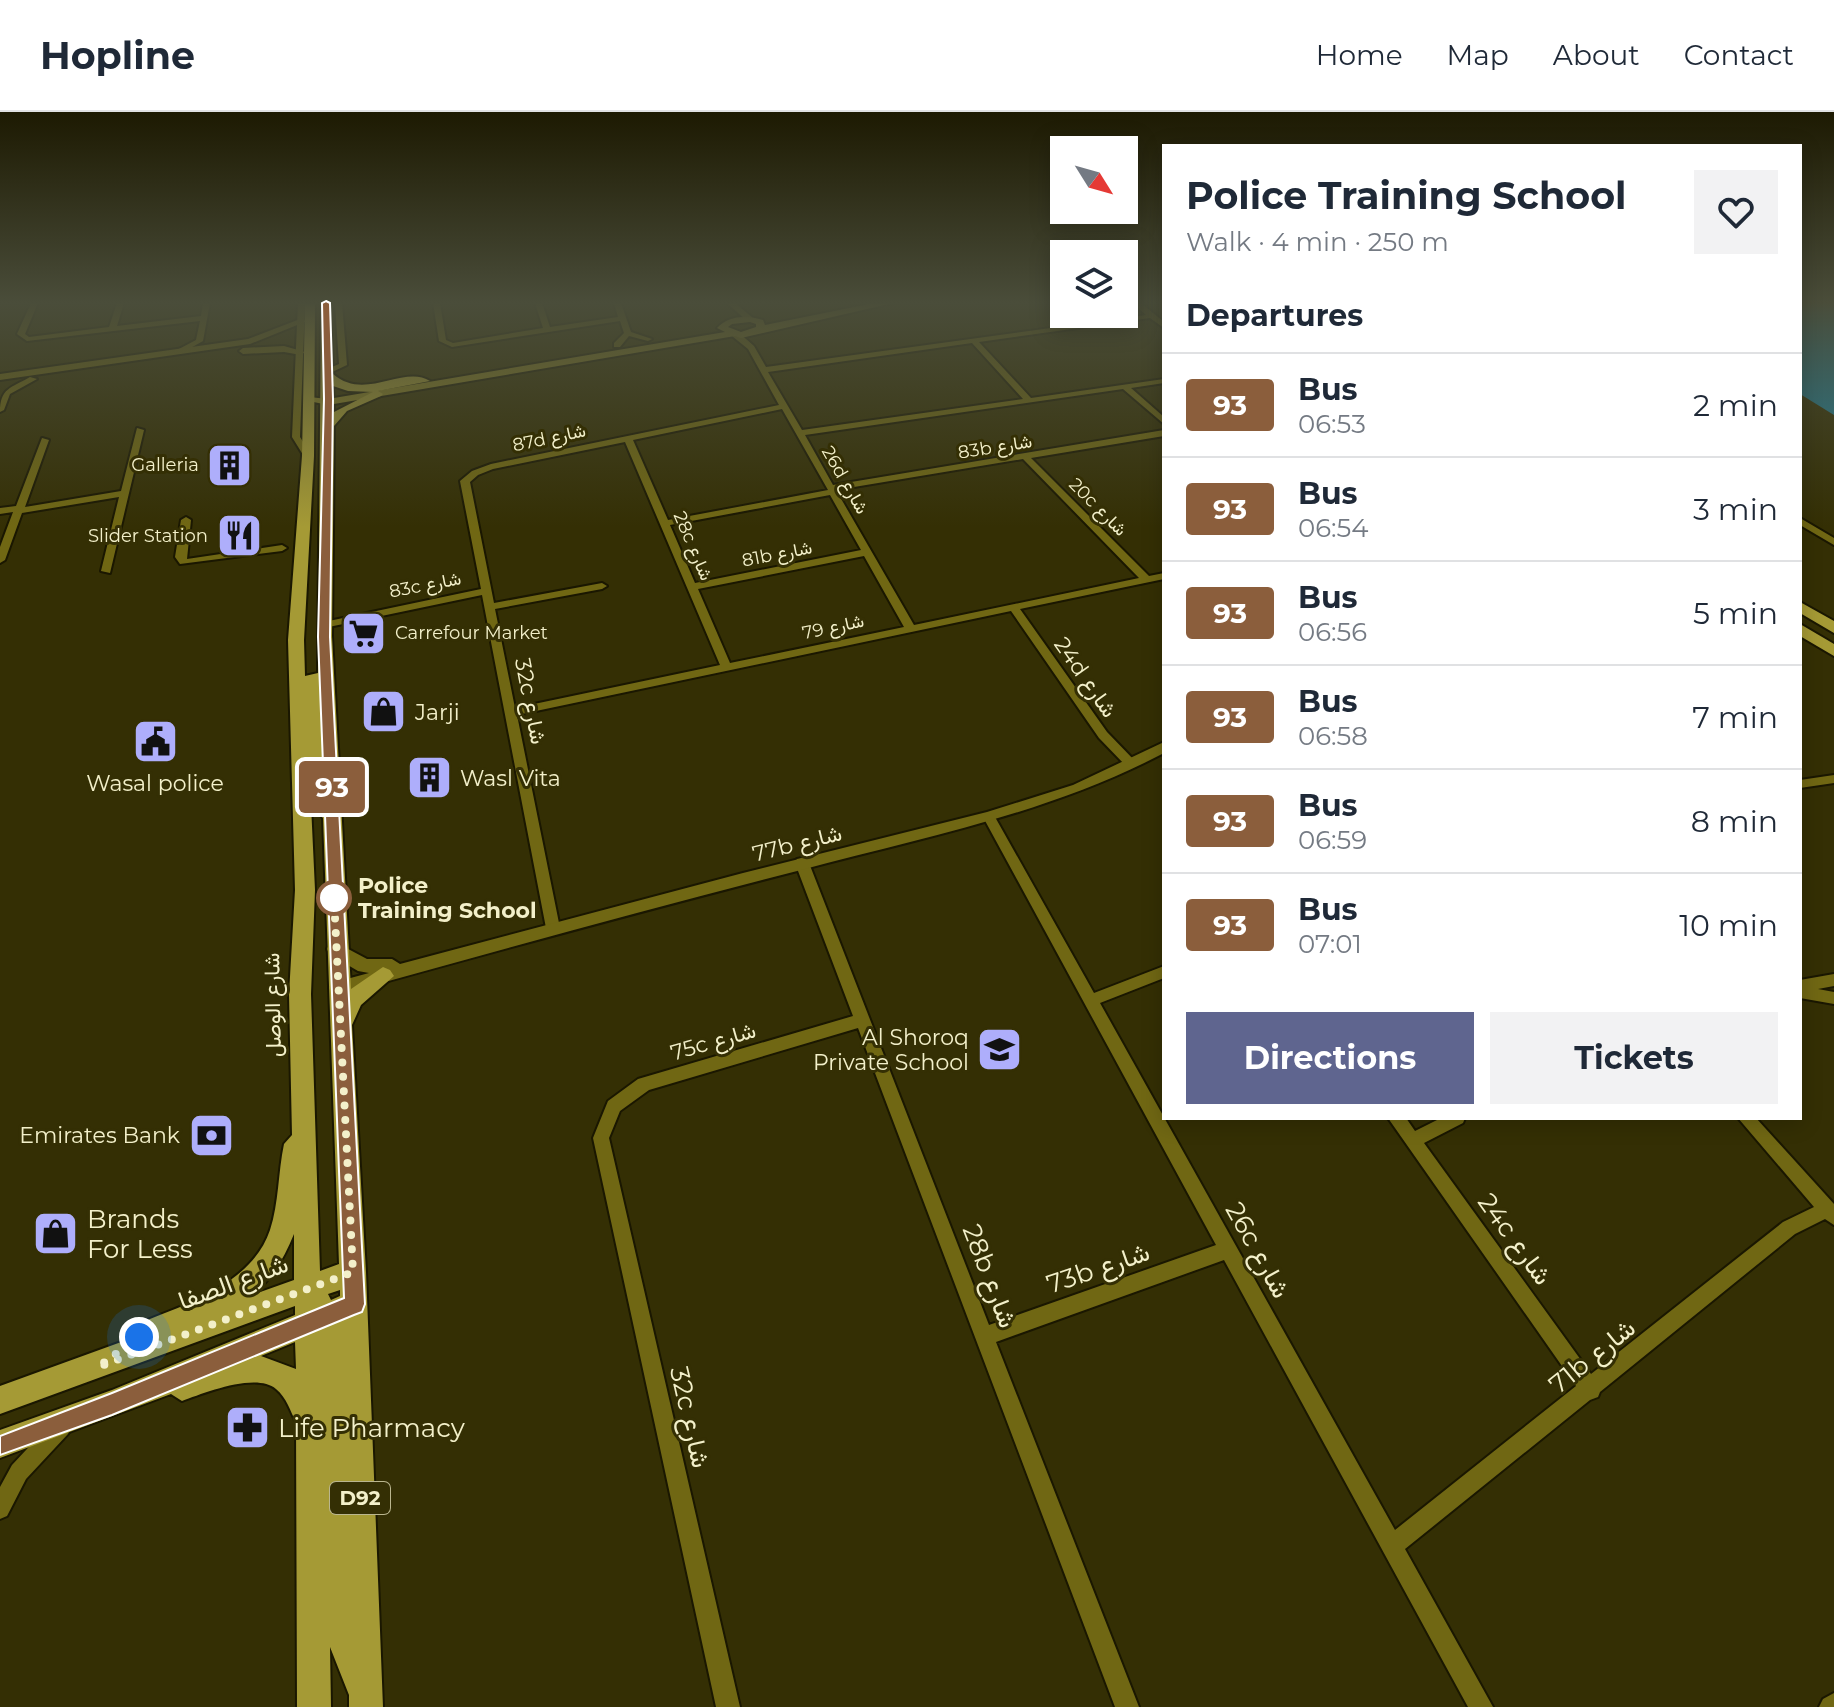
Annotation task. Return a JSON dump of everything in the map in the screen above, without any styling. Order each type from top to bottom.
[{"type":"main road","name":"شارع الوصل","points":[[316,377],[318,402],[327,426],[324,617],[334,818],[335,949],[353,1272],[366,1700]]},
{"type":"main road","name":"شارع الوصل","points":[[314,1707],[311,1432],[316,1318],[306,1290],[301,920],[305,890],[297,736],[297,655],[308,456],[318,402],[327,377]]},
{"type":"main road","points":[[331,377],[338,386],[357,389],[424,381]]},
{"type":"main road","points":[[318,402],[443,377]]},
{"type":"main road","points":[[318,402],[475,377]]},
{"type":"main road","points":[[327,426],[347,406],[377,394]]},
{"type":"main road","points":[[306,507],[312,522],[310,622],[314,626],[324,617]]},
{"type":"main road","points":[[1802,607],[1834,628]]},
{"type":"main road","points":[[1802,630],[1834,651]]},
{"type":"main road","points":[[297,655],[312,659],[317,791],[320,805],[334,818]]},
{"type":"main road","points":[[341,1027],[353,999],[383,976]]},
{"type":"main road","points":[[98,1367],[128,1342],[216,1306],[262,1267],[282,1231],[295,1145],[304,1122]]},
{"type":"main road","name":"شارع الصفا","points":[[0,1400],[353,1272]]},
{"type":"main road","points":[[0,1444],[112,1404],[354,1304]]},
{"type":"main road","points":[[316,1318],[330,1337],[341,1624],[349,1661],[366,1700]]},
{"type":"main road","points":[[112,1404],[151,1398],[224,1373],[262,1369],[291,1382],[301,1395],[311,1432]]},
{"type":"street","points":[[0,410],[2,388],[43,377]]},
{"type":"street","points":[[300,377],[296,437],[308,456]]},
{"type":"street","name":"26d شارع","points":[[768,377],[911,629]]},
{"type":"street","points":[[1008,377],[1029,400]]},
{"type":"street","points":[[800,433],[1162,381]]},
{"type":"street","points":[[1125,387],[1162,419]]},
{"type":"street","name":"87d شارع","points":[[465,481],[491,467],[785,406]]},
{"type":"street","points":[[106,571],[140,430]]},
{"type":"street","name":"83b شارع","points":[[665,523],[833,490],[1162,433]]},
{"type":"street","name":"28c شارع","points":[[628,438],[726,667]]},
{"type":"street","points":[[0,560],[45,440]]},
{"type":"street","name":"20c شارع","points":[[1027,458],[1146,579]]},
{"type":"street","name":"32c شارع","points":[[465,481],[553,928]]},
{"type":"street","points":[[0,514],[124,493]]},
{"type":"street","points":[[186,520],[180,557],[184,562],[282,548]]},
{"type":"street","points":[[1802,522],[1834,542]]},
{"type":"street","name":"81b شارع","points":[[693,587],[868,552]]},
{"type":"street","name":"شارع 79","points":[[509,713],[1162,576]]},
{"type":"street","points":[[490,607],[602,586]]},
{"type":"street","name":"83c شارع","points":[[324,617],[371,614],[486,591]]},
{"type":"street","name":"24d شارع","points":[[1014,608],[1103,735],[1131,764]]},
{"type":"street","name":"77b شارع","points":[[338,988],[434,959],[989,817],[1090,783],[1162,748]]},
{"type":"street","points":[[1802,784],[1834,779]]},
{"type":"street","name":"26c شارع","points":[[989,817],[1481,1707]]},
{"type":"street","name":"28b شارع","points":[[802,863],[1127,1707]]},
{"type":"street","name":"77b شارع","points":[[335,949],[369,967],[434,959]]},
{"type":"street","points":[[1091,1000],[1162,973]]},
{"type":"street","points":[[1802,988],[1834,980]]},
{"type":"street","points":[[1802,990],[1834,998]]},
{"type":"street","name":"75c شارع","points":[[601,1138],[614,1106],[644,1084],[863,1020]]},
{"type":"street","name":"24c شارع","points":[[1398,1120],[1591,1390]]},
{"type":"street","points":[[1413,1140],[1453,1120]]},
{"type":"street","points":[[1748,1120],[1830,1213]]},
{"type":"street","name":"32c شارع","points":[[601,1138],[728,1707]]},
{"type":"street","name":"71b شارع","points":[[1391,1547],[1591,1390],[1789,1228],[1830,1213]]},
{"type":"street","name":"73b شارع","points":[[985,1336],[1228,1250]]},
{"type":"street","points":[[0,1509],[19,1472],[67,1421]]},
{"type":"water","points":[[1802,377],[1834,377],[1834,415],[1802,395]]},
{"type":"bus line","name":"93","points":[[0,1444],[112,1404],[354,1304],[335,949],[334,818],[324,637],[328,377]]},
{"type":"place","name":"Galleria","points":[[230,465]]},
{"type":"place","name":"Slider Station","points":[[239,536]]},
{"type":"place","name":"Carrefour Market","points":[[364,633]]},
{"type":"place","name":"Jarji","points":[[384,712]]},
{"type":"place","name":"Wasal police","points":[[155,742]]},
{"type":"place","name":"Wasl Vita","points":[[429,778]]},
{"type":"place","name":"Police Training School","points":[[334,898]]},
{"type":"place","name":"Al Shoroq Private School","points":[[1000,1050]]},
{"type":"place","name":"Emirates Bank","points":[[211,1135]]},
{"type":"place","name":"Brands For Less","points":[[56,1234]]},
{"type":"place","name":"Life Pharmacy","points":[[247,1428]]},
{"type":"route","points":[[139,1337],[117,1349],[98,1367],[353,1272],[334,898]]}]
